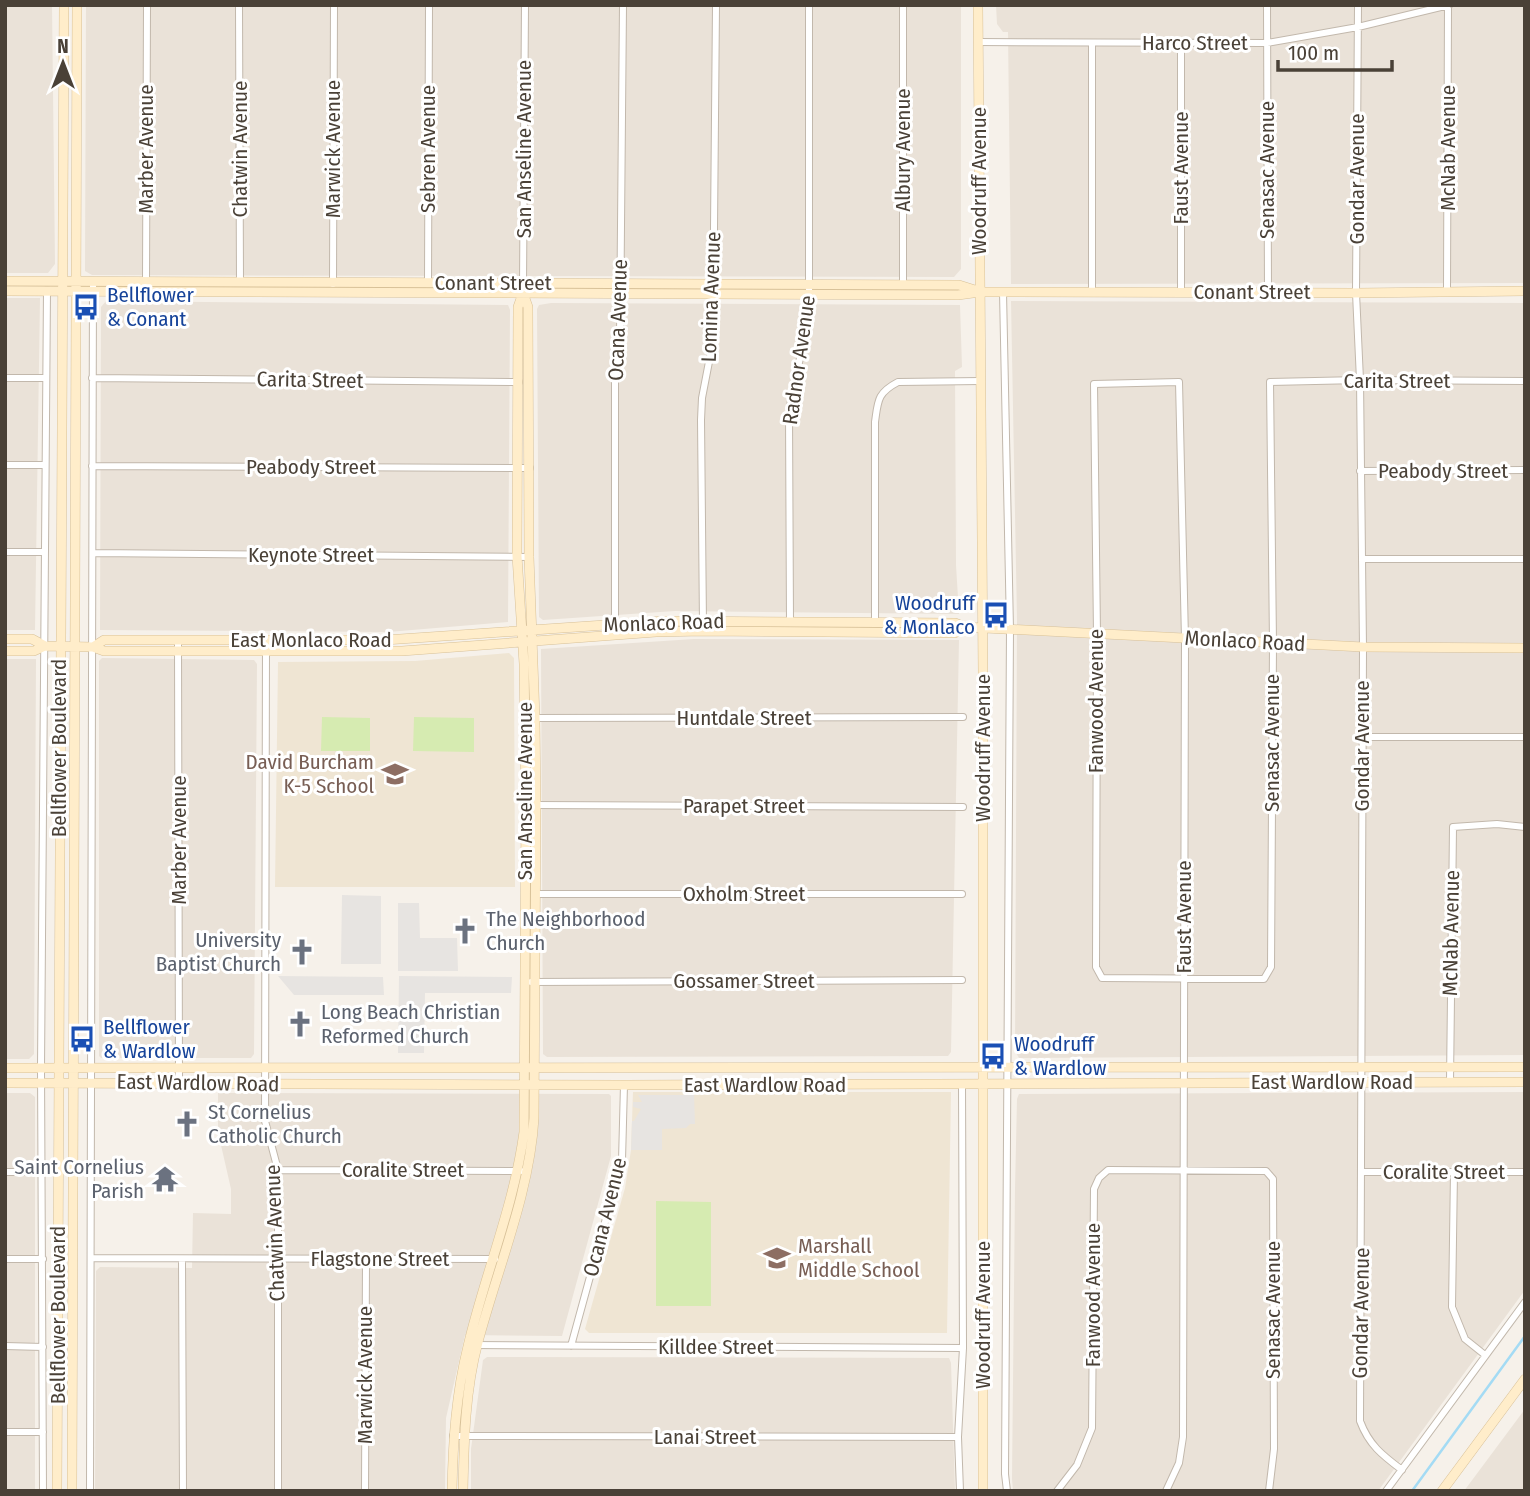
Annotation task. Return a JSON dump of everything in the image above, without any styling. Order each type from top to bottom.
[{"type":"main road","name":"Bellflower Boulevard","points":[[57,1491],[64,5]]},
{"type":"main road","name":"Bellflower Boulevard","points":[[72,1491],[77,5]]},
{"type":"main road","name":"Woodruff Avenue","points":[[978,5],[983,1491]]},
{"type":"main road","name":"Conant Street","points":[[5,281],[146,281],[240,287],[333,288],[903,290],[958,295],[979,292],[1525,291]]},
{"type":"main road","name":"Conant Street","points":[[5,291],[145,292],[240,287]]},
{"type":"main road","name":"San Anseline Avenue","points":[[523,288],[518,307],[517,556],[527,641],[536,894],[530,982]]},
{"type":"main road","name":"San Anseline Avenue","points":[[523,288],[528,307],[530,468],[526,630]]},
{"type":"main road","name":"Monlaco Road","points":[[526,630],[615,624],[875,627],[954,623],[965,627],[1363,647],[1525,648]]},
{"type":"main road","name":"Monlaco Road","points":[[527,641],[703,626]]},
{"type":"main road","name":"East Monlaco Road","points":[[5,651],[34,651],[44,646],[179,651],[526,630]]},
{"type":"main road","points":[[5,639],[32,639],[44,646]]},
{"type":"main road","name":"East Monlaco Road","points":[[93,647],[104,640],[178,640],[402,651],[527,641]]},
{"type":"main road","name":"San Anseline Avenue","points":[[452,1491],[453,1436],[473,1345],[523,1171],[524,1132],[530,1084],[530,982],[525,893],[531,805]]},
{"type":"main road","name":"East Wardlow Road","points":[[5,1068],[1525,1068]]},
{"type":"main road","points":[[437,1068],[438,1084]]},
{"type":"main road","points":[[351,1084],[352,1069]]},
{"type":"main road","name":"East Wardlow Road","points":[[5,1083],[624,1085],[1525,1082]]},
{"type":"main road","name":"San Anseline Avenue","points":[[463,1491],[464,1436],[473,1345]]},
{"type":"main road","points":[[1442,1491],[1525,1379]]},
{"type":"street","name":"Marber Avenue","points":[[145,292],[147,5]]},
{"type":"street","name":"Chatwin Avenue","points":[[239,5],[240,287]]},
{"type":"street","name":"Marwick Avenue","points":[[333,288],[334,5]]},
{"type":"street","name":"Sebren Avenue","points":[[428,288],[429,5]]},
{"type":"street","name":"San Anseline Avenue","points":[[523,288],[525,5]]},
{"type":"street","name":"Ocana Avenue","points":[[615,635],[615,379],[620,337],[623,5]]},
{"type":"street","name":"Lomina Avenue","points":[[703,626],[701,409],[713,341],[716,5]]},
{"type":"street","name":"Radnor Avenue","points":[[790,626],[789,414],[792,389],[806,339],[809,290],[810,5]]},
{"type":"street","name":"Albury Avenue","points":[[903,5],[903,290]]},
{"type":"street","name":"Senasac Avenue","points":[[1267,5],[1268,292]]},
{"type":"street","name":"Gondar Avenue","points":[[1358,5],[1356,293],[1363,559],[1363,1172],[1360,1421],[1367,1438],[1383,1456],[1402,1470]]},
{"type":"street","name":"Harco Street","points":[[978,42],[1267,43],[1358,27],[1449,5]]},
{"type":"street","name":"McNab Avenue","points":[[1447,291],[1449,5]]},
{"type":"street","points":[[1092,43],[1092,292]]},
{"type":"street","name":"Faust Avenue","points":[[1181,44],[1181,292]]},
{"type":"street","name":"Bellflower Boulevard","points":[[43,1491],[41,1068],[47,281]]},
{"type":"street","name":"Bellflower Boulevard","points":[[90,1491],[93,281]]},
{"type":"street","name":"Woodruff Avenue","points":[[1003,292],[1010,629],[1007,1491]]},
{"type":"street","points":[[5,378],[46,378]]},
{"type":"street","name":"Carita Street","points":[[92,378],[528,382]]},
{"type":"street","points":[[875,627],[875,422],[879,398],[887,388],[898,382],[981,381]]},
{"type":"street","name":"Carita Street","points":[[1270,382],[1525,381]]},
{"type":"street","name":"Faust Avenue","points":[[1138,382],[1179,382],[1185,639],[1183,1437],[1179,1462],[1166,1491]]},
{"type":"street","name":"Fanwood Avenue","points":[[1138,382],[1094,384],[1097,634],[1096,967],[1102,978],[1184,980]]},
{"type":"street","name":"Senasac Avenue","points":[[1184,980],[1264,979],[1271,967],[1273,643],[1270,382]]},
{"type":"street","points":[[5,465],[46,465]]},
{"type":"street","name":"Peabody Street","points":[[92,466],[530,468]]},
{"type":"street","name":"Peabody Street","points":[[1360,471],[1525,470]]},
{"type":"street","points":[[5,552],[44,552]]},
{"type":"street","name":"Keynote Street","points":[[93,553],[529,557]]},
{"type":"street","points":[[1363,559],[1525,559]]},
{"type":"street","name":"Marber Avenue","points":[[178,640],[179,1083]]},
{"type":"street","name":"Chatwin Avenue","points":[[266,646],[265,1084],[266,1133],[278,1170],[278,1491]]},
{"type":"street","name":"Huntdale Street","points":[[530,718],[963,717]]},
{"type":"street","points":[[1362,737],[1525,737]]},
{"type":"street","name":"Parapet Street","points":[[531,805],[963,807]]},
{"type":"street","name":"McNab Avenue","points":[[1450,1082],[1452,827],[1497,824],[1525,827]]},
{"type":"street","name":"Oxholm Street","points":[[525,893],[962,894]]},
{"type":"street","name":"Gossamer Street","points":[[530,982],[962,980]]},
{"type":"street","name":"Woodruff Avenue","points":[[960,1491],[958,1437],[963,1348],[962,1084]]},
{"type":"street","name":"Ocana Avenue","points":[[571,1346],[622,1160],[624,1085]]},
{"type":"street","name":"Coralite Street","points":[[278,1170],[523,1171]]},
{"type":"street","name":"Fanwood Avenue","points":[[1057,1491],[1077,1465],[1092,1428],[1094,1189],[1099,1178],[1108,1170],[1184,1172]]},
{"type":"street","name":"Senasac Avenue","points":[[1184,1172],[1266,1171],[1273,1179],[1272,1490]]},
{"type":"street","points":[[5,1172],[41,1172]]},
{"type":"street","name":"Coralite Street","points":[[1363,1172],[1525,1172]]},
{"type":"street","points":[[1454,1172],[1452,1307],[1465,1339],[1485,1355]]},
{"type":"street","name":"Flagstone Street","points":[[91,1258],[498,1259]]},
{"type":"street","points":[[5,1259],[43,1259]]},
{"type":"street","points":[[182,1259],[183,1491]]},
{"type":"street","name":"Marwick Avenue","points":[[365,1491],[366,1259]]},
{"type":"street","points":[[1387,1491],[1525,1301]]},
{"type":"street","name":"Killdee Street","points":[[473,1345],[963,1348]]},
{"type":"street","points":[[5,1346],[43,1347]]},
{"type":"street","points":[[5,1432],[43,1432]]},
{"type":"street","name":"Lanai Street","points":[[453,1436],[958,1437]]},
{"type":"shaded area","points":[[5,5],[52,5],[55,264],[48,273],[5,273]]},
{"type":"shaded area","points":[[86,5],[961,5],[961,269],[954,277],[92,275],[85,271]]},
{"type":"shaded area","points":[[996,5],[1525,5],[1525,283],[1011,284],[1008,32],[1003,32],[997,24]]},
{"type":"shaded area","points":[[5,298],[40,298],[35,630],[5,630]]},
{"type":"shaded area","points":[[106,301],[508,305],[508,622],[388,632],[100,630],[101,307]]},
{"type":"shaded area","points":[[1011,301],[1525,303],[1525,1055],[1019,1058],[1015,1051],[1017,620]]},
{"type":"shaded area","points":[[539,305],[960,305],[962,367],[955,371],[956,565],[959,614],[675,611],[543,620],[539,617],[537,309]]},
{"type":"shaded area","points":[[694,639],[959,640],[951,1052],[948,1056],[547,1057],[543,1054],[541,649]]},
{"type":"shaded area","name":"David Burcham K-5 School","points":[[509,653],[514,658],[515,887],[275,887],[278,662],[415,661]]},
{"type":"shaded area","points":[[102,658],[254,660],[257,664],[254,1054],[251,1058],[99,1056],[99,661]]},
{"type":"shaded area","points":[[5,659],[36,659],[34,1054],[29,1059],[5,1059]]},
{"type":"shaded area","points":[[342,895],[381,896],[381,964],[341,964]]},
{"type":"shaded area","points":[[398,903],[419,903],[420,938],[457,938],[458,971],[398,971]]},
{"type":"shaded area","points":[[278,976],[383,977],[384,995],[294,995]]},
{"type":"shaded area","points":[[399,976],[512,977],[511,993],[425,993],[424,1053],[398,1053]]},
{"type":"shaded area","name":"Marshall Middle School","points":[[633,1092],[951,1092],[947,1333],[589,1333],[585,1329],[625,1188],[631,1150]]},
{"type":"shaded area","points":[[1525,1092],[1525,1290],[1378,1491],[1013,1491],[1015,1189],[1019,1094]]},
{"type":"shaded area","points":[[5,1093],[30,1093],[35,1097],[35,1491],[5,1491]]},
{"type":"shaded area","points":[[218,1093],[611,1096],[611,1156],[562,1336],[465,1335],[446,1418],[445,1491],[95,1491],[96,1271],[100,1267],[192,1268],[193,1213],[231,1214],[231,1189],[218,1132]]},
{"type":"shaded area","points":[[638,1095],[694,1095],[695,1124],[686,1128],[662,1129],[662,1150],[631,1150],[632,1121],[641,1109],[633,1107],[633,1102],[642,1102]]},
{"type":"shaded area","points":[[487,1357],[949,1358],[955,1491],[471,1491],[471,1449],[483,1360]]},
{"type":"shaded area","points":[[1525,1409],[1525,1491],[1464,1491]]},
{"type":"green space","points":[[322,717],[370,718],[370,751],[321,751]]},
{"type":"green space","points":[[414,717],[474,718],[474,752],[413,751]]},
{"type":"green space","points":[[656,1201],[711,1202],[711,1306],[656,1306]]},
{"type":"waterway","points":[[1412,1491],[1525,1336]]},
{"type":"place","name":"Bellflower & Conant","points":[[86,307]]},
{"type":"place","name":"Woodruff & Monlaco","points":[[996,615]]},
{"type":"place","name":"David Burcham K-5 School","points":[[395,774]]},
{"type":"place","name":"The Neighborhood Church","points":[[465,931]]},
{"type":"place","name":"University Baptist Church","points":[[302,952]]},
{"type":"place","name":"Long Beach Christian Reformed Church","points":[[300,1024]]},
{"type":"place","name":"Bellflower & Wardlow","points":[[82,1039]]},
{"type":"place","name":"Woodruff & Wardlow","points":[[993,1056]]},
{"type":"place","name":"St Cornelius Catholic Church","points":[[187,1124]]},
{"type":"place","name":"Saint Cornelius Parish","points":[[165,1179]]},
{"type":"place","name":"Marshall Middle School","points":[[777,1258]]}]
